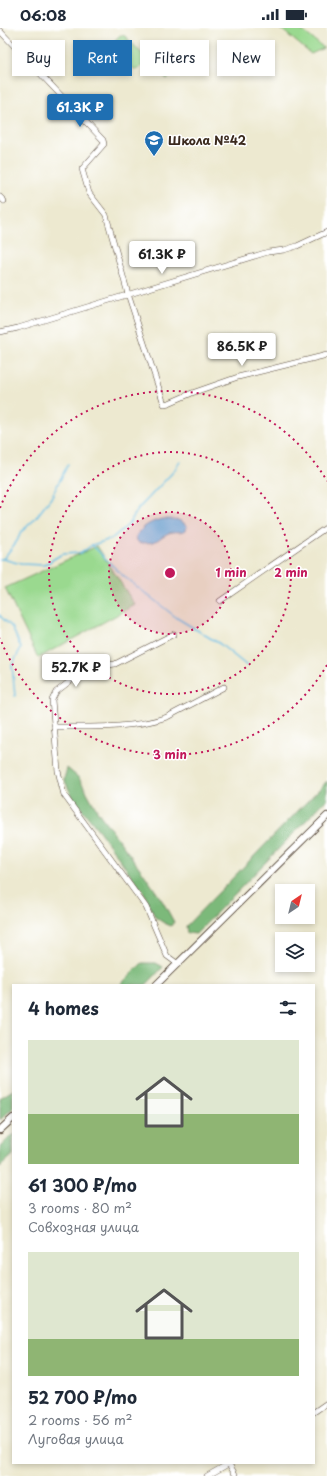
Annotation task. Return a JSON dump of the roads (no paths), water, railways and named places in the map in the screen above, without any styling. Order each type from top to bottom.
[{"type":"street","points":[[0,31],[103,140],[104,144],[82,169],[89,193],[106,215],[128,294],[164,404],[238,377],[327,355]]},
{"type":"street","points":[[0,197],[4,201]]},
{"type":"street","points":[[0,332],[18,328],[268,252],[284,250],[297,246],[327,232]]},
{"type":"street","points":[[220,601],[327,527]]},
{"type":"street","points":[[174,634],[115,664],[87,668],[56,692],[52,700],[58,771],[64,795],[146,907],[167,956],[178,964]]},
{"type":"street","points":[[54,727],[99,727],[159,720],[224,687]]},
{"type":"street","points":[[157,984],[327,816]]},
{"type":"street","points":[[0,1130],[12,1119]]},
{"type":"street","points":[[315,1411],[327,1403]]},
{"type":"street","points":[[207,1476],[228,1464]]},
{"type":"street","points":[[230,1464],[236,1476]]},
{"type":"water","points":[[162,519],[176,520],[185,523],[187,526],[186,530],[168,533],[152,542],[139,543],[137,541],[136,536],[144,527],[150,523]]},
{"type":"waterway","points":[[92,545],[111,539],[128,525],[139,508],[174,471],[180,461]]},
{"type":"waterway","points":[[3,559],[17,541],[21,532],[34,520],[51,498],[68,464]]},
{"type":"waterway","points":[[0,559],[21,564],[44,565],[62,554],[81,553],[92,545],[122,575],[177,618],[220,644],[247,666]]},
{"type":"waterway","points":[[0,615],[12,627],[21,648],[12,665],[15,696]]},
{"type":"place","name":"Школа №42","points":[[154,157]]}]
